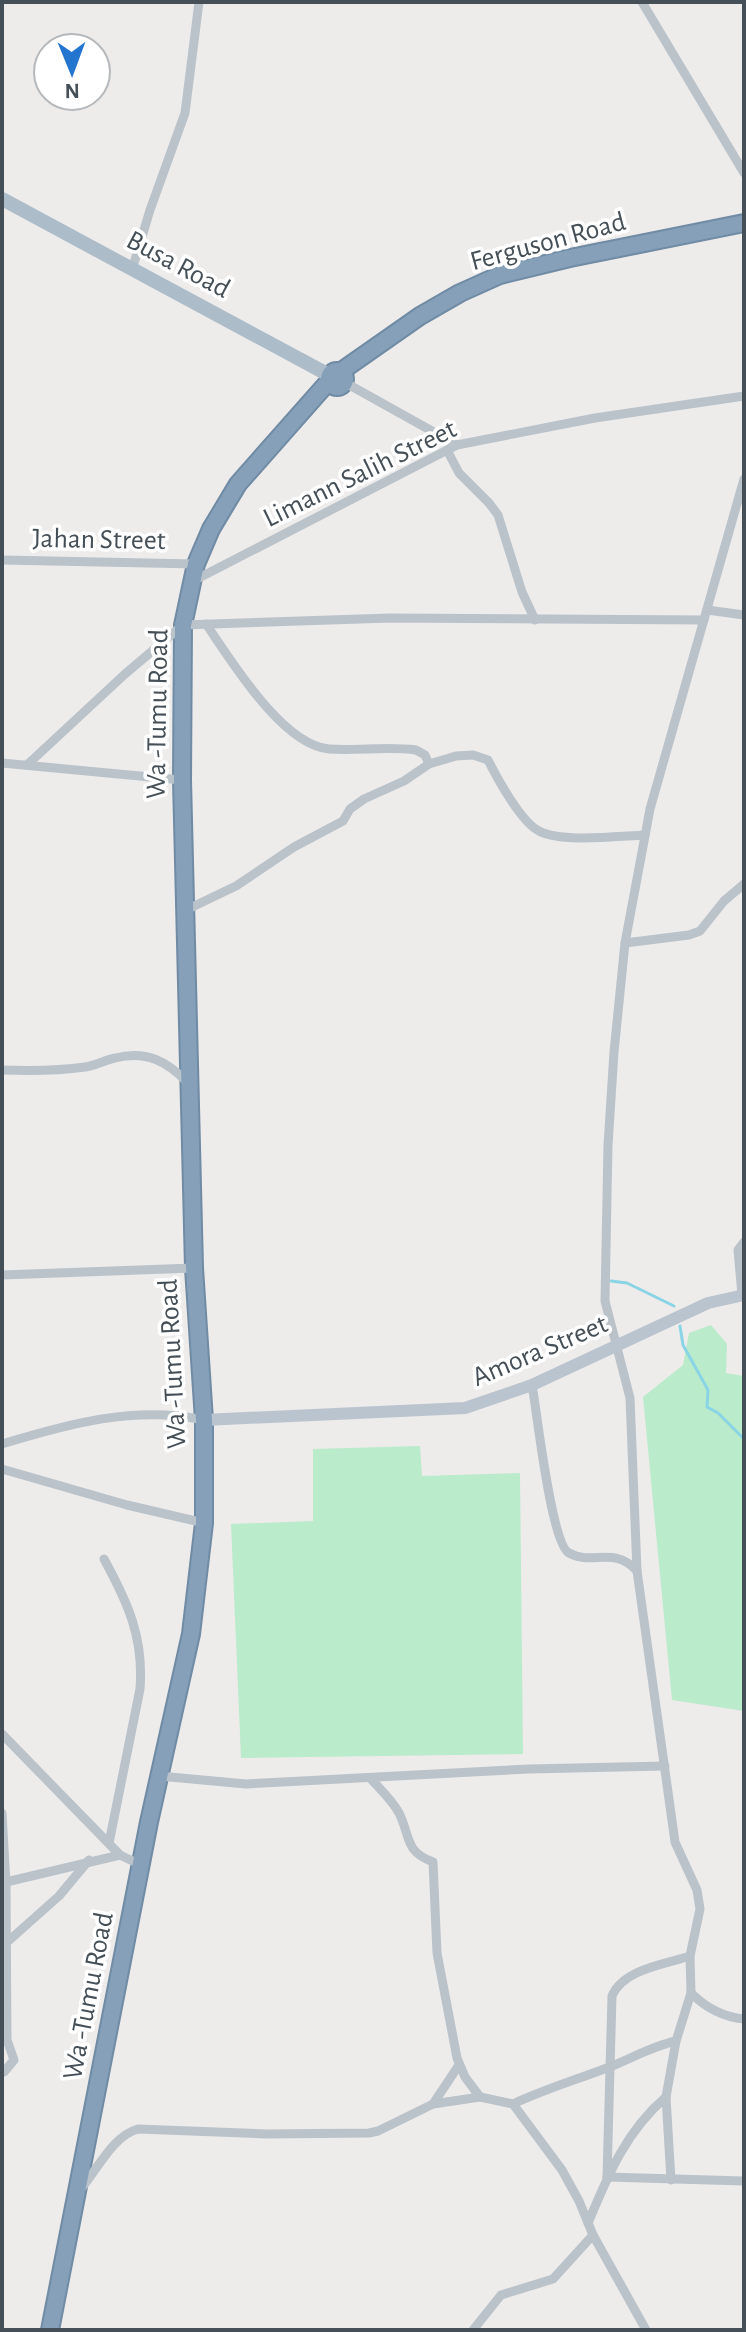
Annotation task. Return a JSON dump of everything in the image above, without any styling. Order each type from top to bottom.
[{"type":"highway","name":"Ferguson Road","points":[[337,379],[379,345],[460,293],[500,275],[744,223]]},
{"type":"highway","name":"Wa -Tumu Road","points":[[50,2330],[159,1776],[191,1634],[204,1523],[204,1420],[194,1268],[182,780],[183,625],[196,564],[211,529],[238,484],[299,415],[337,379]]},
{"type":"main road","name":"Busa Road","points":[[2,199],[337,379]]},
{"type":"street","points":[[132,270],[185,113],[199,2]]},
{"type":"street","points":[[642,2],[744,173]]},
{"type":"street","points":[[337,379],[457,445]]},
{"type":"street","name":"Limann Salih Street","points":[[191,582],[457,445],[595,418],[744,396]]},
{"type":"street","points":[[447,450],[459,473],[498,515],[522,592],[535,620]]},
{"type":"street","points":[[671,2180],[666,2097],[676,2041],[691,1993],[690,1956],[700,1909],[697,1890],[675,1842],[637,1571],[630,1398],[605,1301],[608,1145],[625,943],[650,809],[743,483]]},
{"type":"street","name":"Jahan Street","points":[[2,560],[196,564]]},
{"type":"street","points":[[28,764],[183,625],[390,618],[535,620],[744,615]]},
{"type":"street","points":[[206,624],[264,706],[301,738],[326,749],[416,750],[425,755],[429,764]]},
{"type":"street","points":[[186,910],[236,886],[294,847],[343,821],[350,809],[364,799],[404,781],[429,764],[464,756],[482,756],[488,760],[520,813],[536,831],[583,837],[645,835]]},
{"type":"street","points":[[4,765],[28,764],[182,780]]},
{"type":"street","points":[[625,943],[700,931],[724,901],[744,884]]},
{"type":"street","points":[[2,1070],[89,1067],[117,1057],[147,1056],[171,1065],[191,1085]]},
{"type":"street","points":[[743,1295],[738,1250],[744,1242]]},
{"type":"street","points":[[2,1275],[194,1268]]},
{"type":"street","name":"Amora Street","points":[[204,1420],[465,1408],[532,1385],[708,1303],[743,1295]]},
{"type":"street","points":[[532,1385],[557,1534],[563,1549],[571,1555],[610,1556],[628,1560],[637,1571]]},
{"type":"street","points":[[2,1444],[93,1420],[130,1415],[183,1415],[204,1420]]},
{"type":"street","points":[[2,1469],[127,1505],[204,1523]]},
{"type":"street","points":[[104,1559],[124,1595],[139,1640],[142,1664],[140,1689],[109,1843]]},
{"type":"street","points":[[2,1734],[120,1855],[141,1865]]},
{"type":"street","points":[[159,1776],[246,1784],[529,1769],[665,1766]]},
{"type":"street","points":[[370,1778],[400,1814],[405,1834],[417,1856],[433,1862],[437,1953],[459,2065],[480,2097]]},
{"type":"street","points":[[2,1813],[7,2040],[14,2060],[4,2072]]},
{"type":"street","points":[[4,1883],[89,1860],[120,1855]]},
{"type":"street","points":[[4,1944],[59,1896],[89,1860]]},
{"type":"street","points":[[607,2177],[610,2007],[615,1988],[643,1970],[690,1956]]},
{"type":"street","points":[[691,1993],[720,2014],[744,2019]]},
{"type":"street","points":[[76,2194],[126,2132],[138,2129],[266,2134],[369,2133],[433,2104],[480,2097],[513,2104],[550,2087],[609,2067],[653,2046],[676,2041]]},
{"type":"street","points":[[433,2104],[459,2065]]},
{"type":"street","points":[[588,2223],[607,2177],[629,2136],[648,2112],[666,2097]]},
{"type":"street","points":[[513,2104],[562,2170],[593,2235],[646,2330]]},
{"type":"street","points":[[607,2177],[744,2181]]},
{"type":"street","points":[[473,2330],[501,2295],[553,2279],[593,2235]]},
{"type":"green space","points":[[711,1325],[727,1344],[726,1373],[744,1376],[744,1711],[672,1700],[643,1397],[683,1365],[689,1333]]},
{"type":"green space","points":[[420,1446],[422,1476],[520,1473],[523,1754],[241,1758],[231,1524],[313,1521],[313,1449]]},
{"type":"waterway","points":[[611,1281],[627,1283],[674,1306]]},
{"type":"waterway","points":[[680,1326],[683,1345],[708,1390],[707,1407],[718,1413],[744,1439]]}]
